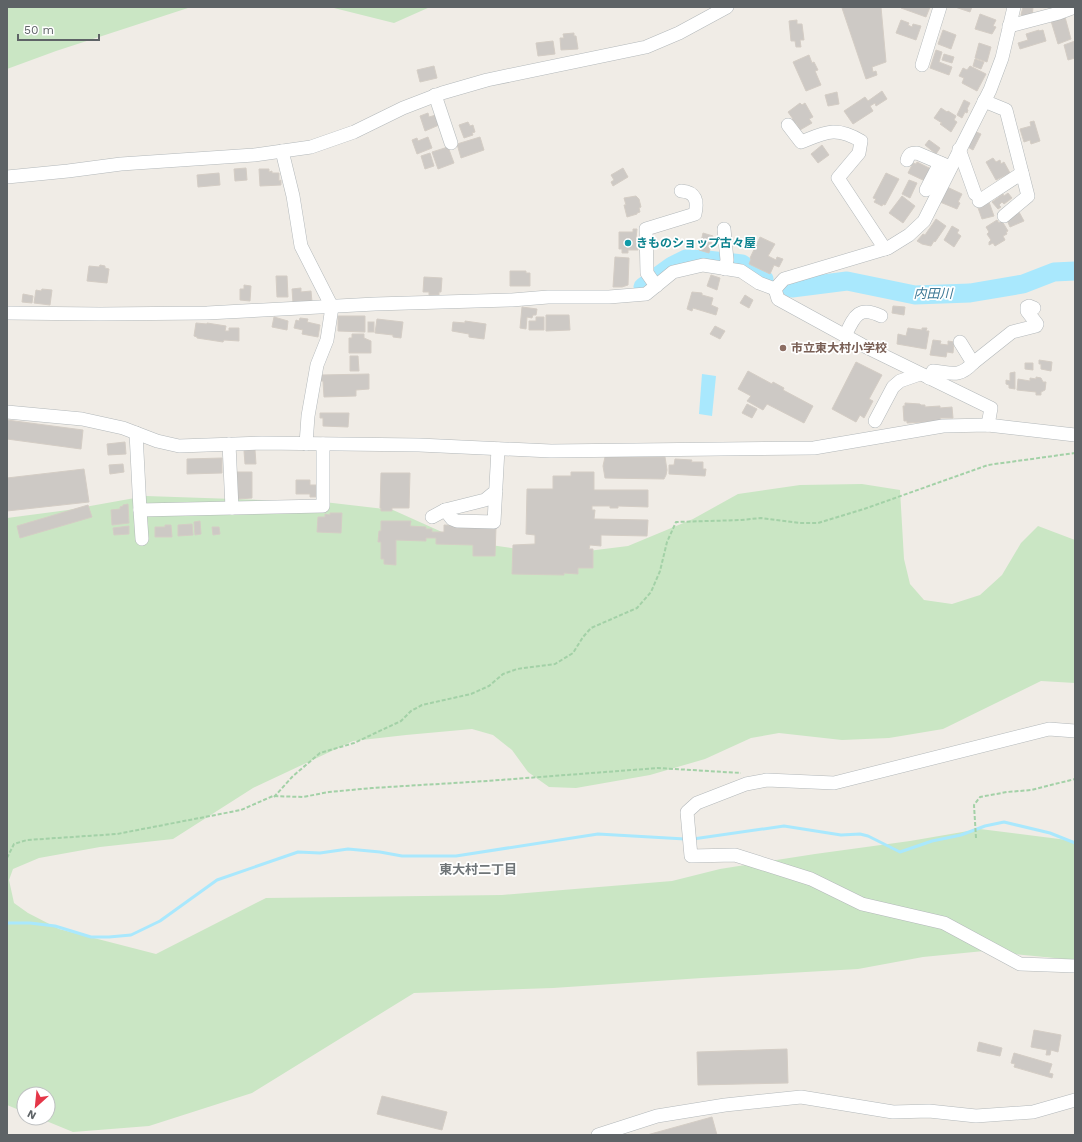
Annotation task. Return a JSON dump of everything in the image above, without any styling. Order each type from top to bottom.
[{"type":"street","points":[[7,177],[121,164],[254,155],[311,146],[354,132],[403,108],[435,95],[487,80],[646,48],[679,33],[727,7]]},
{"type":"street","points":[[922,65],[940,7]]},
{"type":"street","points":[[926,190],[959,149],[984,101],[1002,58],[1014,7]]},
{"type":"street","points":[[1009,26],[1059,13],[1072,7]]},
{"type":"street","points":[[435,95],[450,143]]},
{"type":"street","points":[[984,101],[1006,110],[1028,196],[1004,216]]},
{"type":"street","points":[[788,125],[801,142],[833,131],[843,132],[861,141],[859,153],[838,178],[885,249]]},
{"type":"street","points":[[959,149],[977,198],[1022,173]]},
{"type":"street","points":[[282,150],[293,196],[301,246],[332,307],[327,340],[317,365],[308,416],[306,444]]},
{"type":"street","points":[[907,160],[909,155],[912,153],[917,153],[945,165]]},
{"type":"street","points":[[775,289],[784,279],[885,249],[909,235],[924,221],[945,165]]},
{"type":"street","points":[[655,286],[647,273],[646,229],[695,214],[697,205],[692,194],[687,191],[681,191]]},
{"type":"street","points":[[724,229],[726,265]]},
{"type":"street","points":[[7,313],[207,313],[548,298],[609,297],[646,294],[673,272],[703,265],[726,265],[741,271],[759,283],[775,289]]},
{"type":"street","points":[[775,289],[778,299],[845,336],[991,408],[988,424]]},
{"type":"street","points":[[875,421],[893,387],[900,381],[924,376],[933,371],[960,373],[1012,332],[1036,326],[1037,324],[1027,311],[1027,306],[1034,308]]},
{"type":"street","points":[[845,336],[852,322],[859,314],[869,312],[881,316]]},
{"type":"street","points":[[960,342],[973,363]]},
{"type":"street","points":[[7,412],[82,419],[123,428],[157,441],[180,446],[229,444],[419,444],[558,451],[814,448],[943,426],[988,424],[1075,435]]},
{"type":"street","points":[[136,434],[142,539]]},
{"type":"street","points":[[229,444],[232,508]]},
{"type":"street","points":[[140,510],[324,506],[323,444]]},
{"type":"street","points":[[445,510],[452,519],[457,521],[494,522],[498,449]]},
{"type":"street","points":[[432,517],[445,510],[485,500],[496,491]]},
{"type":"street","points":[[1075,731],[1049,729],[834,783],[767,780],[746,784],[697,803],[687,812],[689,848],[691,856],[735,855],[811,879],[862,904],[944,923],[1020,964],[1075,966]]},
{"type":"street","points":[[598,1135],[657,1116],[725,1105],[801,1098],[893,1112],[929,1111],[976,1116],[1033,1112],[1075,1100]]},
{"type":"path","points":[[274,797],[293,776],[320,753],[354,743],[401,720],[411,711],[422,705],[471,694],[489,686],[503,674],[516,670],[555,664],[573,653],[583,637],[591,628],[637,608],[651,592],[660,571],[667,542],[676,522],[761,518],[800,523],[818,523],[864,509],[988,465],[1075,453]]},
{"type":"path","points":[[7,858],[14,844],[27,840],[117,834],[241,810],[274,797],[303,797],[329,792],[372,788],[658,768],[739,773],[746,775]]},
{"type":"path","points":[[976,838],[974,805],[980,797],[1007,792],[1031,790],[1075,779]]},
{"type":"green space","points":[[7,7],[191,7],[56,51],[7,69]]},
{"type":"green space","points":[[330,7],[430,7],[394,23]]},
{"type":"green space","points":[[862,484],[900,490],[904,559],[910,584],[924,600],[952,604],[980,595],[1002,575],[1021,543],[1038,526],[1075,540],[1075,683],[1041,681],[943,729],[889,738],[842,740],[779,733],[751,738],[705,759],[650,775],[576,788],[549,787],[528,772],[512,750],[493,735],[472,729],[353,741],[253,788],[173,839],[100,847],[39,858],[13,869],[9,880],[14,903],[28,913],[59,929],[156,954],[266,898],[502,895],[672,881],[720,869],[910,841],[980,829],[1075,841],[1075,960],[984,951],[923,957],[858,969],[553,988],[414,993],[252,1093],[149,1126],[73,1132],[56,1125],[56,1086],[16,1086],[16,1109],[7,1105],[7,518],[68,510],[146,496],[324,502],[393,510],[462,541],[525,550],[588,551],[628,546],[693,519],[738,494],[800,485]]},
{"type":"water","points":[[702,374],[716,376],[712,416],[699,414]]},
{"type":"building","points":[[881,7],[886,62],[872,67],[873,72],[876,71],[877,75],[866,79],[842,8]]},
{"type":"building","points":[[901,7],[930,7],[926,17]]},
{"type":"building","points":[[955,7],[972,7],[970,12]]},
{"type":"building","points":[[1023,7],[1033,7],[1032,18],[1021,15]]},
{"type":"building","points":[[980,14],[996,20],[993,26],[996,27],[992,34],[975,29]]},
{"type":"building","points":[[1065,17],[1071,39],[1058,44],[1051,21]]},
{"type":"building","points":[[797,20],[797,24],[802,24],[804,40],[800,40],[801,47],[796,47],[795,41],[791,41],[789,21]]},
{"type":"building","points":[[901,20],[909,23],[908,25],[912,27],[913,24],[921,26],[916,40],[896,33]]},
{"type":"building","points":[[943,30],[956,35],[951,49],[938,44]]},
{"type":"building","points":[[1043,30],[1046,41],[1020,49],[1018,43],[1028,40],[1026,34]]},
{"type":"building","points":[[574,33],[574,36],[576,36],[578,49],[561,50],[560,38],[564,38],[563,34]]},
{"type":"building","points":[[553,41],[555,54],[538,56],[536,43]]},
{"type":"building","points":[[1075,41],[1075,58],[1068,60],[1064,45]]},
{"type":"building","points":[[979,43],[991,47],[987,62],[975,58]]},
{"type":"building","points":[[936,50],[942,52],[939,62],[952,67],[949,75],[930,68]]},
{"type":"building","points":[[944,54],[954,57],[952,63],[942,60]]},
{"type":"building","points":[[809,55],[812,63],[814,62],[818,70],[815,71],[821,85],[806,91],[793,62]]},
{"type":"building","points":[[975,59],[984,62],[981,69],[973,66]]},
{"type":"building","points":[[434,66],[437,78],[420,82],[417,70]]},
{"type":"building","points":[[970,66],[986,74],[977,91],[962,83],[964,78],[959,76],[963,68],[967,70]]},
{"type":"building","points":[[882,91],[887,99],[876,106],[875,103],[870,106],[873,111],[853,124],[844,111],[865,97],[868,101]]},
{"type":"building","points":[[837,92],[839,104],[828,106],[825,95]]},
{"type":"building","points":[[964,100],[970,103],[967,113],[965,112],[962,118],[957,115]]},
{"type":"building","points":[[800,103],[802,105],[805,103],[813,117],[809,119],[812,123],[800,130],[796,123],[793,124],[791,120],[793,119],[788,112]]},
{"type":"building","points":[[941,108],[956,116],[954,120],[957,122],[951,132],[940,124],[942,123],[934,118]]},
{"type":"building","points":[[428,113],[429,117],[436,115],[439,125],[425,131],[420,116]]},
{"type":"building","points":[[1034,121],[1040,141],[1031,144],[1030,140],[1024,142],[1020,129],[1031,126],[1030,122]]},
{"type":"building","points":[[468,122],[470,126],[473,125],[475,132],[472,133],[473,135],[464,138],[459,125]]},
{"type":"building","points":[[974,131],[981,134],[973,150],[966,146]]},
{"type":"building","points":[[428,137],[432,148],[417,154],[412,140],[417,138],[418,141]]},
{"type":"building","points":[[480,137],[484,150],[461,158],[457,144]]},
{"type":"building","points":[[929,140],[940,148],[936,154],[925,145]]},
{"type":"building","points":[[822,145],[829,155],[818,163],[811,154]]},
{"type":"building","points":[[448,147],[454,163],[438,169],[432,152]]},
{"type":"building","points":[[430,153],[434,166],[425,169],[421,156]]},
{"type":"building","points":[[993,158],[996,162],[1000,160],[1001,164],[1004,162],[1010,173],[996,180],[986,162]]},
{"type":"building","points":[[917,162],[931,169],[925,181],[908,173],[913,163],[916,164]]},
{"type":"building","points":[[246,168],[247,180],[235,181],[234,169]]},
{"type":"building","points":[[623,168],[628,177],[613,186],[611,182],[614,180],[611,175]]},
{"type":"building","points":[[259,169],[269,169],[269,172],[272,171],[272,173],[279,173],[279,181],[281,180],[281,185],[260,186]]},
{"type":"building","points":[[219,173],[220,185],[198,187],[197,175]]},
{"type":"building","points":[[886,173],[899,179],[885,205],[883,204],[882,206],[874,202],[876,199],[873,198]]},
{"type":"building","points":[[909,180],[917,183],[910,198],[902,194]]},
{"type":"building","points":[[947,187],[962,194],[958,202],[960,203],[957,209],[940,202]]},
{"type":"building","points":[[1008,193],[1012,198],[1004,204],[1002,202],[999,205],[1001,207],[998,209],[992,202],[1003,194],[1004,196]]},
{"type":"building","points":[[636,196],[639,199],[641,207],[639,208],[640,212],[627,217],[624,198]]},
{"type":"building","points":[[902,196],[915,206],[903,223],[889,213]]},
{"type":"building","points":[[989,202],[994,216],[982,219],[977,205]]},
{"type":"building","points":[[1019,212],[1024,221],[1010,227],[1006,218]]},
{"type":"building","points":[[936,219],[946,226],[935,242],[934,241],[931,246],[917,241],[923,234],[925,235]]},
{"type":"building","points":[[997,220],[999,223],[1002,221],[1008,231],[1006,232],[1007,234],[1003,236],[1005,240],[995,246],[993,243],[989,245],[991,240],[987,234],[989,232],[986,227]]},
{"type":"building","points":[[952,226],[959,230],[957,233],[961,236],[954,247],[944,240]]},
{"type":"building","name":"きものショップ古々屋","points":[[633,229],[637,229],[636,238],[638,238],[638,250],[628,250],[628,253],[622,253],[622,249],[619,249],[619,232],[633,232]]},
{"type":"building","points":[[703,233],[713,236],[709,253],[699,250]]},
{"type":"building","points":[[760,237],[775,244],[768,256],[776,260],[777,257],[783,259],[779,267],[774,265],[770,274],[749,264],[750,258]]},
{"type":"building","points":[[615,257],[629,258],[628,285],[613,287]]},
{"type":"building","points":[[100,265],[109,269],[107,283],[87,281],[89,266],[99,267]]},
{"type":"building","points":[[510,271],[526,271],[526,273],[530,273],[530,286],[510,286]]},
{"type":"building","points":[[711,275],[720,278],[717,290],[707,286]]},
{"type":"building","points":[[276,276],[287,276],[288,297],[277,297]]},
{"type":"building","points":[[424,277],[442,278],[441,292],[439,292],[439,295],[429,295],[429,292],[423,292]]},
{"type":"building","points":[[244,285],[251,286],[250,301],[240,300],[240,289],[244,289]]},
{"type":"building","points":[[301,288],[301,292],[311,291],[312,302],[293,303],[292,289]]},
{"type":"building","points":[[42,289],[52,290],[50,305],[34,303],[36,290],[41,291]]},
{"type":"building","points":[[692,292],[702,293],[702,295],[713,298],[711,305],[718,308],[716,315],[693,308],[692,311],[687,309]]},
{"type":"building","points":[[23,294],[33,296],[32,303],[22,302]]},
{"type":"building","points":[[745,295],[753,300],[749,308],[740,303]]},
{"type":"building","points":[[893,306],[905,307],[904,315],[892,313]]},
{"type":"building","points":[[522,307],[537,309],[536,315],[533,315],[532,318],[527,317],[526,329],[520,328]]},
{"type":"building","points":[[546,315],[569,315],[570,330],[546,331]]},
{"type":"building","points":[[338,316],[365,316],[365,332],[338,331]]},
{"type":"building","points":[[274,317],[288,321],[287,330],[272,327]]},
{"type":"building","points":[[536,317],[544,317],[544,330],[529,330],[529,321],[536,321]]},
{"type":"building","points":[[300,318],[308,319],[307,322],[320,325],[318,337],[302,334],[303,330],[294,328],[296,320],[299,321]]},
{"type":"building","points":[[377,319],[403,322],[401,338],[393,337],[393,335],[375,333]]},
{"type":"building","points":[[465,321],[486,324],[484,339],[469,337],[469,334],[452,331],[453,322],[465,323]]},
{"type":"building","points":[[368,322],[374,322],[374,332],[368,332]]},
{"type":"building","points":[[196,323],[226,326],[225,331],[229,331],[229,328],[239,328],[239,341],[224,340],[223,342],[197,338],[194,336]]},
{"type":"building","points":[[715,326],[725,331],[720,339],[710,334]]},
{"type":"building","points":[[908,328],[922,330],[922,328],[927,328],[926,331],[929,331],[926,349],[897,344],[898,334],[906,336]]},
{"type":"building","points":[[352,334],[364,334],[364,338],[371,341],[371,353],[349,353],[349,338],[352,338]]},
{"type":"building","points":[[933,340],[941,341],[940,344],[948,345],[948,341],[954,342],[953,353],[947,352],[946,357],[930,355]]},
{"type":"building","points":[[350,356],[358,356],[359,371],[350,371]]},
{"type":"building","points":[[1039,360],[1052,362],[1051,371],[1041,369]]},
{"type":"building","points":[[856,362],[882,375],[869,399],[873,401],[864,418],[860,415],[856,422],[832,409]]},
{"type":"building","points":[[1025,363],[1033,363],[1033,370],[1025,369]]},
{"type":"building","points":[[748,371],[772,384],[773,382],[784,388],[783,390],[813,406],[804,423],[767,404],[763,410],[747,401],[751,396],[738,389]]},
{"type":"building","points":[[1015,372],[1015,389],[1009,388],[1009,385],[1006,384],[1006,380],[1010,381],[1010,373]]},
{"type":"building","points":[[369,374],[369,389],[356,390],[356,396],[324,397],[321,375]]},
{"type":"building","points":[[1036,377],[1041,378],[1043,382],[1046,382],[1045,390],[1041,392],[1041,395],[1036,395],[1036,392],[1017,390],[1018,379],[1030,381],[1030,378],[1036,379]]},
{"type":"building","points":[[905,403],[925,405],[925,407],[952,407],[953,418],[940,418],[941,421],[907,423],[907,421],[904,421],[903,406],[905,406]]},
{"type":"building","points":[[747,404],[757,409],[752,418],[742,413]]},
{"type":"building","points":[[320,413],[349,413],[348,427],[323,426],[323,418],[320,418]]},
{"type":"building","points":[[7,420],[83,430],[81,449],[7,439]]},
{"type":"building","points":[[125,442],[126,454],[108,455],[107,444]]},
{"type":"building","points":[[255,450],[256,464],[245,464],[244,451]]},
{"type":"building","points":[[605,457],[665,457],[667,470],[666,475],[664,479],[605,478],[603,466]]},
{"type":"building","points":[[222,458],[222,473],[187,474],[187,459]]},
{"type":"building","points":[[675,459],[692,460],[691,462],[703,462],[703,469],[706,469],[705,476],[669,474],[669,465],[674,465]]},
{"type":"building","points":[[123,464],[124,472],[110,474],[109,465]]},
{"type":"building","points":[[84,469],[89,502],[7,511],[7,478]]},
{"type":"building","points":[[237,472],[252,472],[252,498],[238,499]]},
{"type":"building","points":[[571,472],[594,472],[594,490],[648,490],[648,507],[618,506],[618,508],[610,508],[610,506],[592,506],[592,510],[595,510],[594,519],[648,520],[647,536],[601,535],[601,546],[590,545],[589,549],[593,549],[593,568],[578,568],[578,574],[512,574],[513,545],[535,544],[535,535],[526,534],[527,489],[553,489],[553,476],[571,476]]},
{"type":"building","points":[[381,473],[410,473],[409,508],[392,508],[392,511],[381,511]]},
{"type":"building","points":[[296,480],[310,480],[310,485],[317,485],[316,497],[310,497],[310,494],[296,494]]},
{"type":"building","points":[[128,504],[129,523],[112,525],[111,510],[120,509],[123,505]]},
{"type":"building","points":[[88,505],[92,517],[20,538],[17,526]]},
{"type":"building","points":[[330,513],[342,513],[341,533],[317,532],[318,517],[325,517],[325,514],[330,515]]},
{"type":"building","points":[[200,521],[201,534],[195,535],[194,522]]},
{"type":"building","points":[[381,521],[411,521],[410,526],[426,527],[426,529],[432,529],[432,532],[444,532],[444,525],[496,527],[495,556],[473,556],[473,545],[436,544],[436,538],[426,538],[426,541],[396,540],[396,565],[384,564],[384,559],[381,559],[381,542],[378,542],[379,531],[381,531]]},
{"type":"building","points":[[192,524],[193,535],[178,536],[178,525]]},
{"type":"building","points":[[165,525],[171,525],[172,537],[155,537],[155,527],[165,527]]},
{"type":"building","points":[[129,526],[129,534],[114,535],[113,528]]},
{"type":"building","points":[[212,527],[219,527],[220,534],[213,535]]},
{"type":"building","points":[[1034,1030],[1061,1035],[1058,1052],[1051,1050],[1050,1055],[1046,1055],[1047,1050],[1031,1047]]},
{"type":"building","points":[[979,1042],[1002,1048],[1000,1056],[977,1051]]},
{"type":"building","points":[[787,1049],[788,1083],[698,1085],[697,1052]]},
{"type":"building","points":[[1014,1053],[1052,1064],[1049,1073],[1053,1074],[1052,1078],[1014,1067],[1015,1064],[1011,1063]]},
{"type":"building","points":[[382,1096],[447,1112],[442,1130],[377,1114]]},
{"type":"building","points":[[712,1117],[717,1135],[647,1135]]},
{"type":"waterway","name":"内田川","points":[[643,287],[672,266],[686,259],[742,264],[757,277],[764,279]]},
{"type":"waterway","name":"内田川","points":[[790,287],[792,288],[847,281],[915,295],[970,293],[1023,284],[1054,272],[1075,271]]},
{"type":"waterway","points":[[693,839],[784,826],[841,835],[860,834],[868,836],[900,852],[932,841],[961,835],[985,826],[1004,822],[1050,833],[1075,843]]},
{"type":"waterway","points":[[7,923],[30,923],[55,926],[91,937],[131,935],[160,921],[217,880],[298,852],[320,853],[348,849],[402,856],[456,856],[598,834],[685,839]]},
{"type":"place","name":"きものショップ古々屋","points":[[628,243]]},
{"type":"place","name":"市立東大村小学校","points":[[783,348]]},
{"type":"district","name":"東大村二丁目","points":[[478,869]]}]
